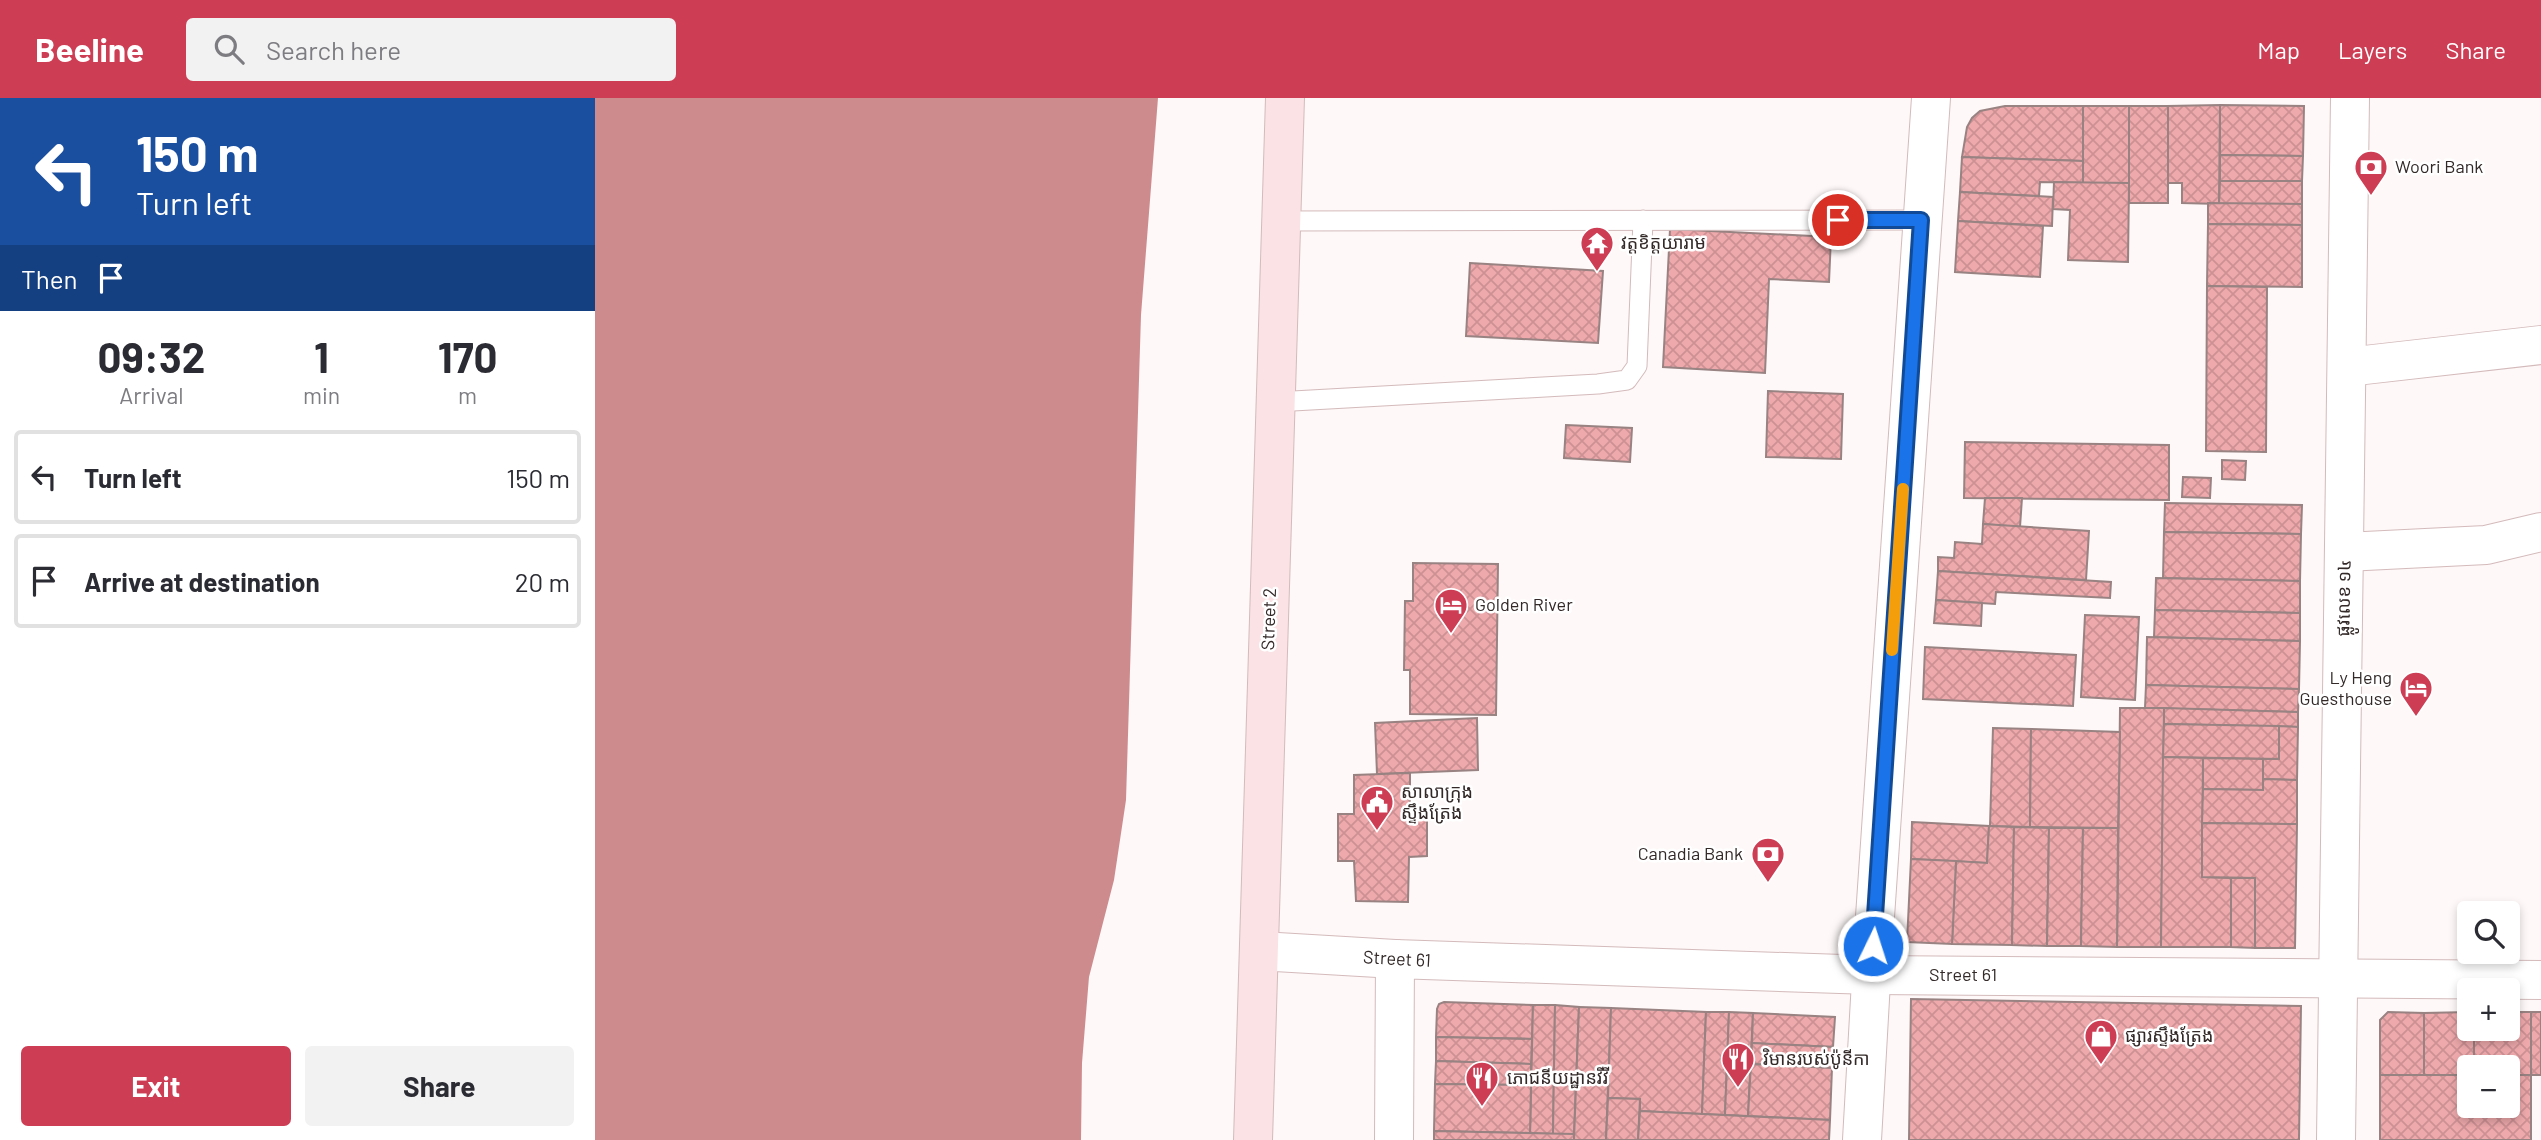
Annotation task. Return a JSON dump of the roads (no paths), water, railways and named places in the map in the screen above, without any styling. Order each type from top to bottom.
[{"type":"main road","name":"Street 2","points":[[1253,1140],[1285,98]]},
{"type":"street","points":[[1862,1140],[1931,98]]},
{"type":"street","name":"ផ្លូវលេខ ១៤","points":[[2336,1140],[2350,98]]},
{"type":"street","points":[[2347,367],[2541,345]]},
{"type":"street","points":[[2344,552],[2486,545],[2541,532]]},
{"type":"street","name":"Street 61","points":[[1260,951],[1395,960],[1871,975],[2541,980]]},
{"type":"street","points":[[1394,1140],[1395,960]]},
{"type":"lane","points":[[1275,402],[1598,384],[1627,380],[1637,366],[1643,220]]},
{"type":"lane","points":[[1281,221],[1921,220]]},
{"type":"place","name":"Woori Bank","points":[[2371,197]]},
{"type":"place","name":"វត្តខិត្តយារាម","points":[[1597,273]]},
{"type":"place","name":"Golden River","points":[[1451,635]]},
{"type":"place","name":"Ly Heng Guesthouse","points":[[2416,718]]},
{"type":"place","name":"សាលាក្រុង ស្ទឹងត្រែង","points":[[1377,832]]},
{"type":"place","name":"Canadia Bank","points":[[1768,884]]},
{"type":"place","name":"ផ្សារស្ទឹងត្រែង","points":[[2101,1066]]},
{"type":"place","name":"វិមានរបស់ប៉ូនីកា","points":[[1738,1089]]},
{"type":"place","name":"ភោជនីយដ្ឋានវីវី","points":[[1482,1108]]}]
